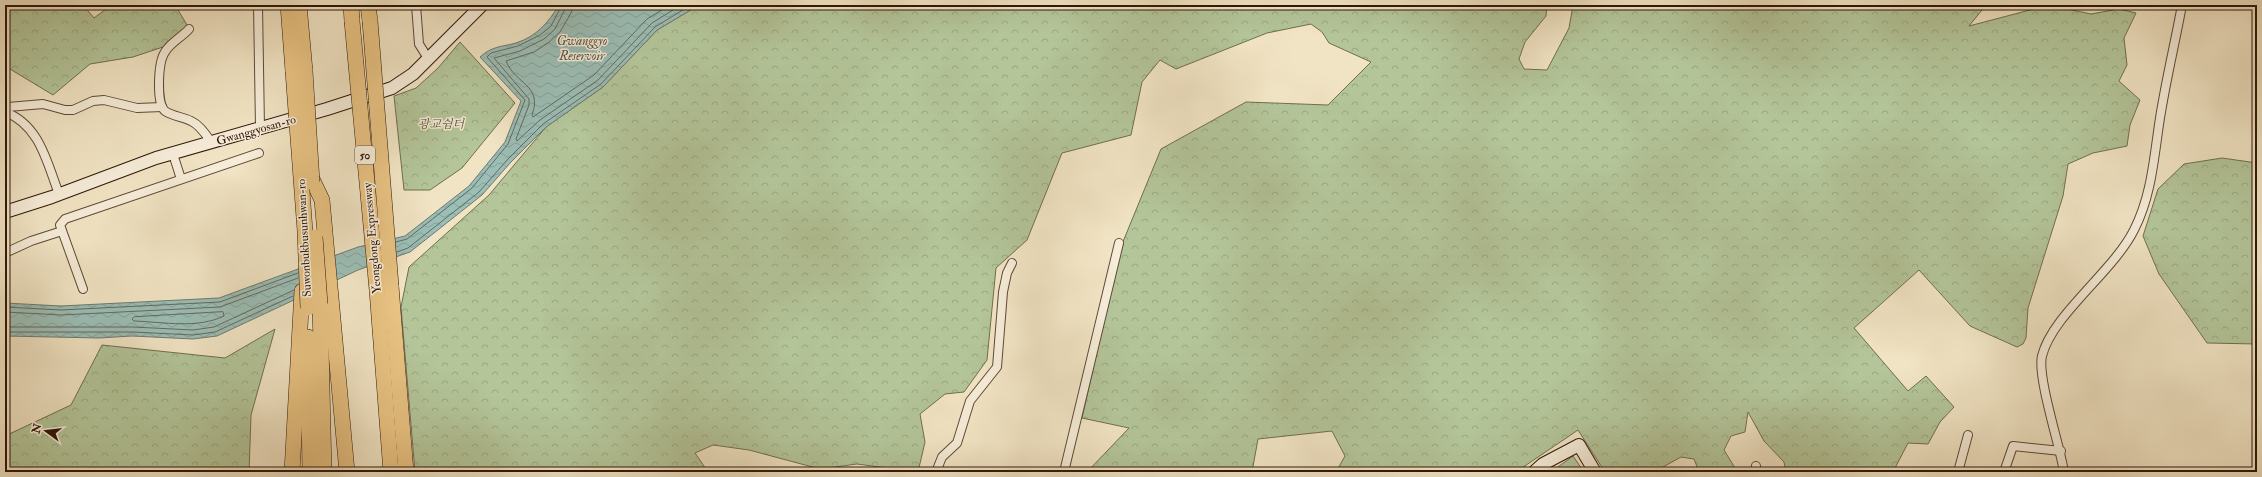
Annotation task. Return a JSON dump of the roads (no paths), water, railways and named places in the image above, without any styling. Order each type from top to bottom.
[{"type":"highway","name":"Suwonbukbusunhwan-ro","points":[[288,5],[299,71],[312,176],[315,305],[324,472]]},
{"type":"highway","name":"Suwonbukbusunhwan-ro","points":[[299,5],[299,71],[305,230],[315,305],[310,472]]},
{"type":"highway","name":"Yeongdong Expressway","points":[[351,5],[406,472]]},
{"type":"highway","name":"Yeongdong Expressway","points":[[368,5],[384,288],[391,472]]},
{"type":"highway","points":[[292,472],[295,401],[315,305]]},
{"type":"highway","points":[[315,305],[347,472]]},
{"type":"street","points":[[258,5],[260,128]]},
{"type":"street","points":[[416,5],[418,44],[429,60]]},
{"type":"street","name":"Gwanggyosan-ro","points":[[5,212],[59,194],[122,170],[392,88],[407,79],[429,60],[482,5]]},
{"type":"street","points":[[2064,472],[2061,451],[2042,376],[2041,357],[2049,338],[2116,259],[2134,230],[2147,200],[2164,96],[2182,5]]},
{"type":"street","points":[[189,29],[165,51],[161,60],[158,95],[162,106],[172,114],[193,122],[212,142]]},
{"type":"street","points":[[5,109],[8,107],[43,104],[65,110],[73,110],[93,100],[104,100],[137,108],[162,106]]},
{"type":"street","points":[[5,112],[31,129],[41,145],[59,194]]},
{"type":"street","points":[[83,289],[60,226],[65,219],[259,153]]},
{"type":"street","points":[[173,154],[181,179]]},
{"type":"street","points":[[5,253],[31,241],[62,231]]},
{"type":"street","points":[[1064,472],[1119,242]]},
{"type":"street","points":[[936,472],[942,457],[957,443],[970,400],[996,367],[1003,292],[1007,274],[1012,263]]},
{"type":"street","points":[[1958,472],[1968,436]]},
{"type":"street","points":[[1534,472],[1543,464],[1579,445],[1595,472]]},
{"type":"street","points":[[2004,472],[2013,446],[2061,451]]},
{"type":"water","name":"Gwanggyo Reservoir","points":[[559,5],[699,5],[657,30],[603,87],[546,127],[511,162],[482,195],[410,252],[358,270],[217,336],[193,339],[132,336],[99,338],[5,336],[5,303],[61,306],[219,298],[358,247],[405,236],[469,186],[505,142],[521,101],[480,57],[484,53],[493,49],[516,43],[530,37],[551,18]]},
{"type":"park label","name":"광교쉼터","points":[[441,124]]}]
